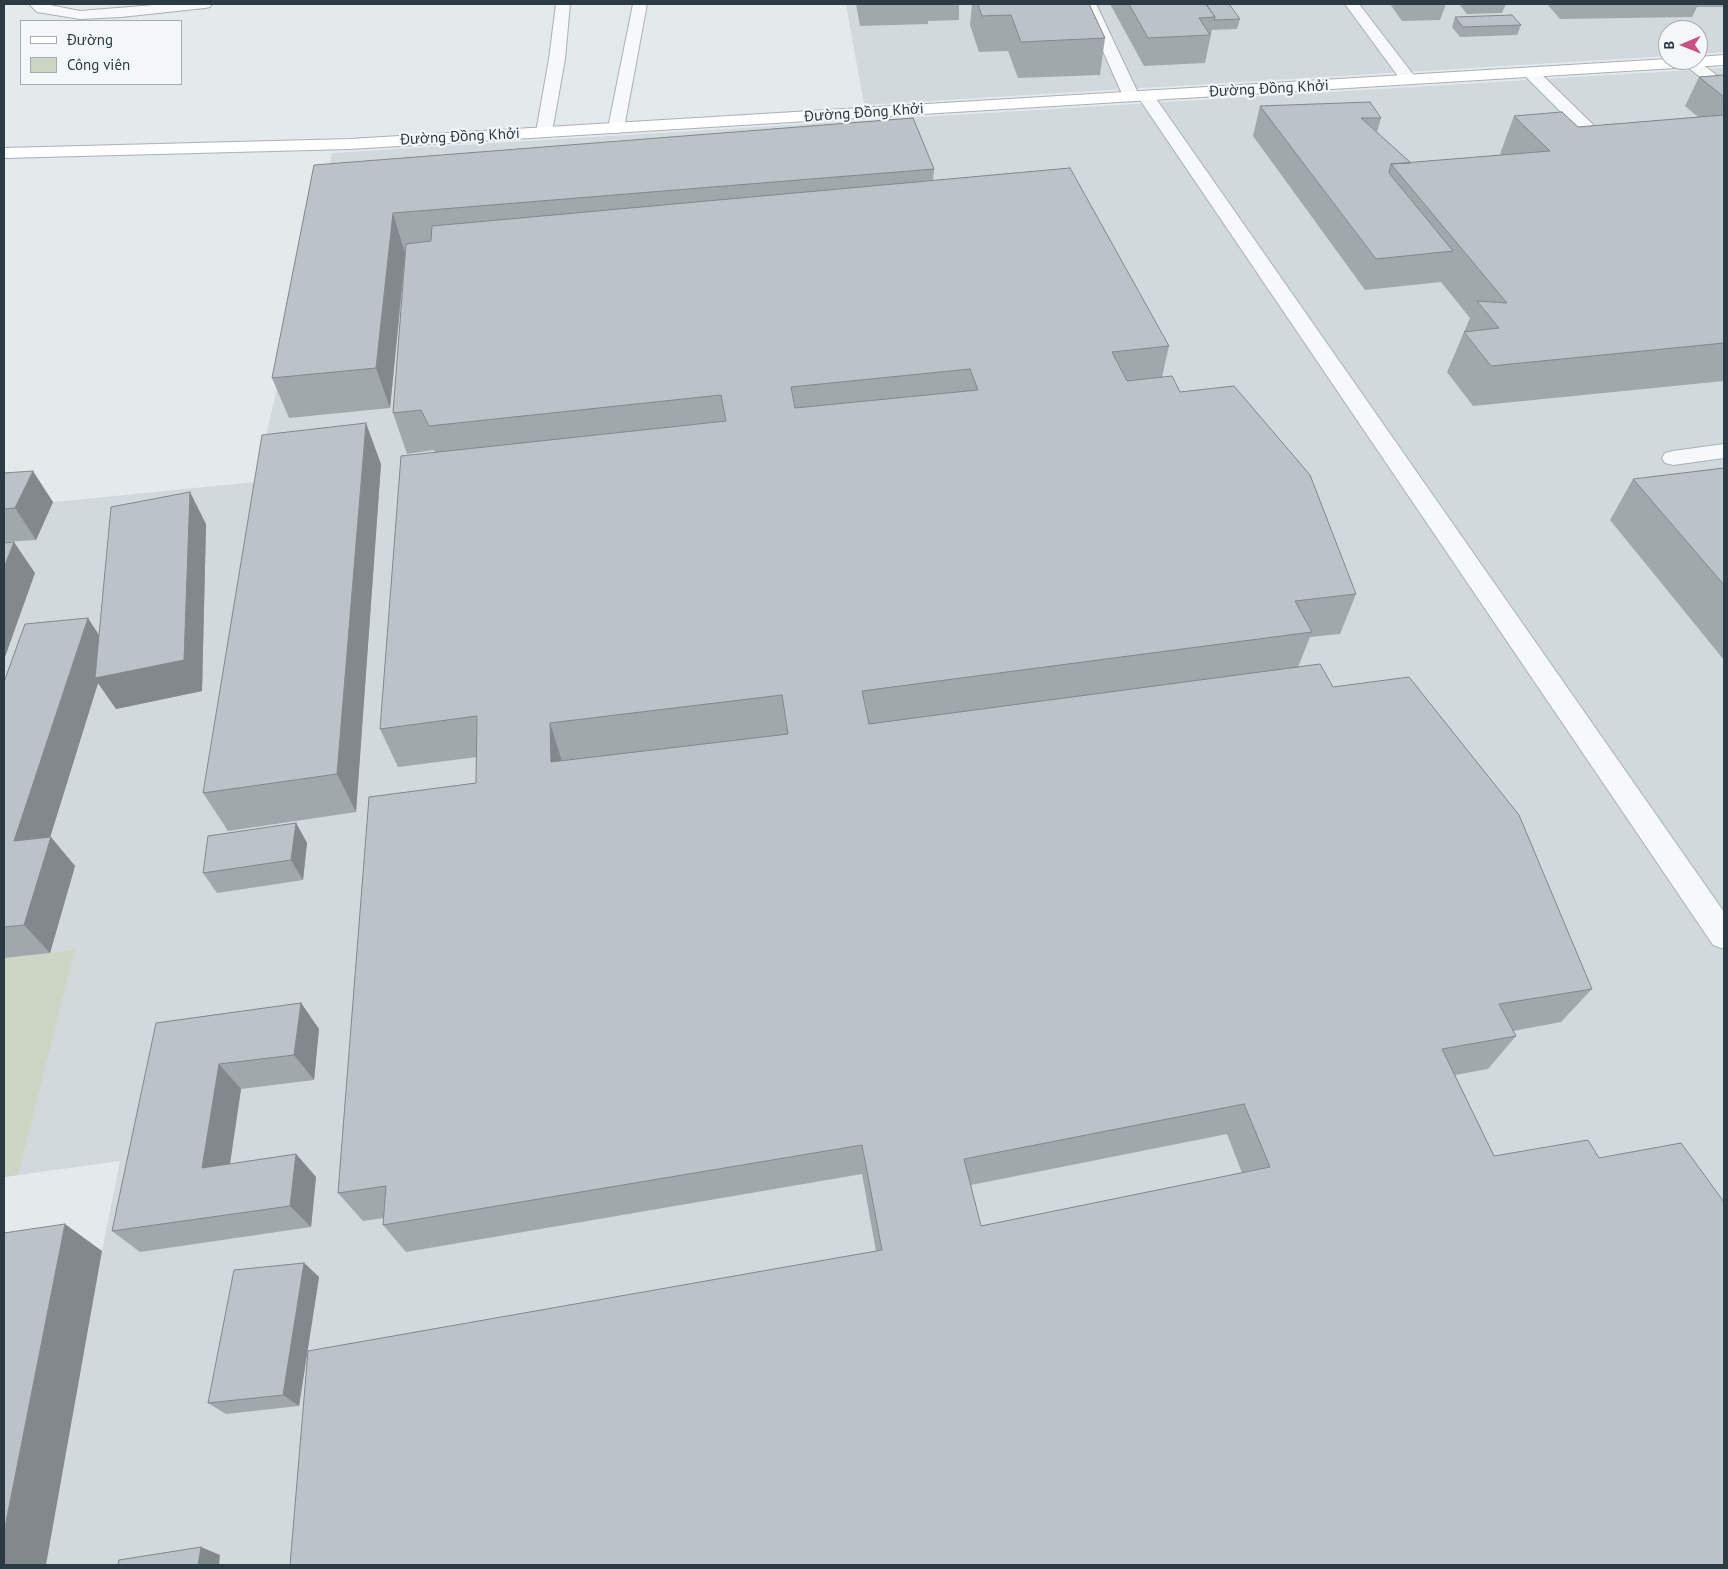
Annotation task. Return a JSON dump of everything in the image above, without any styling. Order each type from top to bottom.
[{"type":"main road","name":"Đường Đồng Khởi","points":[[1708,61],[1724,60]]},
{"type":"main road","name":"Đường Đồng Khởi","points":[[4,153],[350,144],[1658,64]]},
{"type":"lane","points":[[36,4],[42,9],[80,15],[121,13],[205,4]]},
{"type":"lane","points":[[544,132],[557,58],[563,4]]},
{"type":"lane","points":[[616,128],[640,4]]},
{"type":"lane","points":[[1089,4],[1138,96],[1724,936]]},
{"type":"lane","points":[[1352,4],[1409,80]]},
{"type":"lane","points":[[1700,70],[1724,88]]},
{"type":"lane","points":[[1531,73],[1619,160]]},
{"type":"lane","points":[[1673,458],[1724,451]]},
{"type":"shaded area","points":[[846,4],[1724,4],[1724,52],[1708,53],[1708,20],[1658,20],[1658,57],[864,105]]},
{"type":"shaded area","points":[[1724,68],[1724,1565],[4,1565],[4,1266],[102,1251],[120,1161],[4,1177],[4,507],[255,482],[332,153]]},
{"type":"green space","points":[[75,950],[18,1175],[4,1177],[4,958]]},
{"type":"building","points":[[978,4],[1089,4],[1105,38],[1021,42],[1011,15],[982,16]]},
{"type":"building","points":[[1129,4],[1206,4],[1215,17],[1199,18],[1210,35],[1148,38]]},
{"type":"building","points":[[1206,4],[1229,4],[1240,19],[1214,20],[1215,17]]},
{"type":"building","points":[[1512,15],[1521,25],[1463,27],[1455,17]]},
{"type":"building","points":[[1724,75],[1724,97],[1699,77]]},
{"type":"building","points":[[1370,102],[1381,118],[1361,118],[1411,163],[1391,164],[1389,173],[1453,251],[1376,259],[1260,106]]},
{"type":"building","points":[[1562,112],[1578,127],[1724,115],[1724,343],[1491,366],[1464,332],[1499,328],[1477,301],[1507,303],[1391,164],[1550,151],[1514,116]]},
{"type":"building","points":[[913,118],[934,169],[393,213],[376,368],[272,378],[314,165]]},
{"type":"building","points":[[1070,168],[1169,346],[1112,352],[1127,381],[1172,376],[1180,392],[1234,386],[1310,475],[1356,594],[1295,601],[1312,632],[862,691],[869,724],[1320,664],[1333,687],[1409,677],[1519,815],[1592,989],[1499,1004],[1516,1036],[1442,1049],[1494,1156],[1588,1140],[1599,1158],[1681,1143],[1724,1202],[1724,1565],[290,1565],[308,1351],[882,1250],[862,1145],[383,1225],[386,1186],[338,1193],[369,797],[476,783],[477,716],[380,729],[401,456],[726,421],[721,395],[429,426],[421,410],[393,413],[406,244],[431,241],[432,226]],"holes":[[[970,369],[978,390],[795,408],[791,387]],[[782,695],[788,734],[551,762],[550,723]],[[1244,1104],[1270,1167],[981,1226],[964,1159]]]},
{"type":"building","points":[[366,423],[337,774],[203,793],[262,435]]},
{"type":"building","points":[[1724,468],[1724,585],[1633,479]]},
{"type":"building","points":[[33,471],[15,508],[4,509],[4,473]]},
{"type":"building","points":[[190,492],[184,660],[95,678],[111,507]]},
{"type":"building","points":[[14,542],[4,567],[4,543]]},
{"type":"building","points":[[88,618],[14,841],[51,837],[24,925],[4,927],[4,682],[25,624]]},
{"type":"building","points":[[296,823],[291,860],[203,873],[208,836]]},
{"type":"building","points":[[301,1003],[294,1055],[219,1064],[202,1168],[296,1154],[290,1206],[112,1231],[156,1023]]},
{"type":"building","points":[[65,1224],[4,1532],[4,1233]]},
{"type":"building","points":[[304,1263],[283,1395],[208,1403],[234,1270]]},
{"type":"building","points":[[201,1547],[198,1565],[118,1565],[119,1560]]}]
